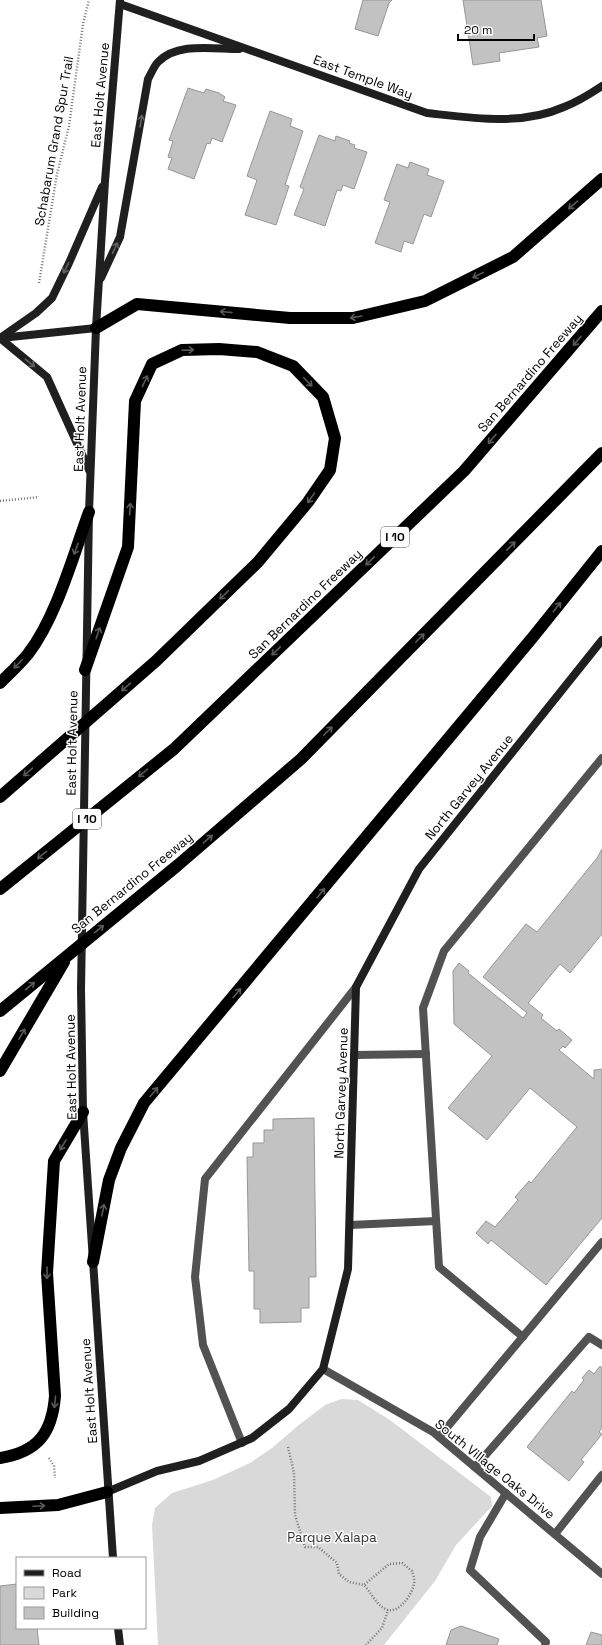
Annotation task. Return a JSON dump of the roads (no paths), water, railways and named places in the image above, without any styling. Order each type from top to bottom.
[{"type":"highway","points":[[96,328],[137,304],[290,318],[352,318],[425,301],[513,257],[602,179]]},
{"type":"highway","name":"San Bernardino Freeway","points":[[0,889],[174,749],[464,471],[602,311]]},
{"type":"highway","points":[[0,796],[156,662],[258,562],[308,502],[330,470],[335,438],[323,397],[293,366],[257,352],[219,350],[182,350],[152,364],[135,401],[128,546],[85,670]]},
{"type":"highway","name":"San Bernardino Freeway","points":[[0,1011],[178,865],[301,759],[602,453]]},
{"type":"highway","points":[[0,683],[28,654],[42,632],[60,592],[89,512]]},
{"type":"highway","points":[[93,1262],[108,1180],[121,1148],[144,1103],[533,638],[602,551]]},
{"type":"highway","points":[[0,1071],[68,954]]},
{"type":"highway","points":[[0,1458],[23,1452],[37,1442],[47,1432],[54,1414],[55,1396],[47,1273],[54,1161],[83,1112]]},
{"type":"highway","points":[[0,1508],[58,1505],[107,1492]]},
{"type":"street","name":"East Temple Way","points":[[120,2],[246,49],[427,113],[476,119],[524,119],[564,108],[602,86]]},
{"type":"street","name":"East Holt Avenue","points":[[113,1557],[107,1492],[83,1112],[81,989],[85,670],[90,472],[98,283],[120,2]]},
{"type":"street","points":[[98,283],[120,237],[148,79],[157,63],[173,51],[190,49],[246,49]]},
{"type":"street","points":[[0,338],[36,313],[52,298],[105,182]]},
{"type":"street","points":[[0,338],[96,328]]},
{"type":"street","points":[[0,338],[47,377],[90,472]]},
{"type":"street","name":"North Garvey Avenue","points":[[107,1492],[157,1471],[199,1461],[252,1438],[289,1409],[323,1369],[348,1269],[356,987],[420,868],[602,640]]},
{"type":"street","points":[[523,1337],[439,1267],[423,1008],[444,951],[602,758]]},
{"type":"street","points":[[242,1443],[203,1345],[195,1277],[205,1179],[356,987]]},
{"type":"street","points":[[354,1055],[426,1054]]},
{"type":"street","points":[[350,1225],[436,1221]]},
{"type":"street","points":[[440,1437],[602,1242]]},
{"type":"street","points":[[474,1467],[588,1337],[602,1345]]},
{"type":"street","name":"South Village Oaks Drive","points":[[323,1369],[440,1437],[602,1574]]},
{"type":"street","points":[[555,1534],[602,1475]]},
{"type":"street","points":[[506,1493],[480,1537],[470,1570],[546,1642],[545,1645]]},
{"type":"street","points":[[118,1629],[120,1645]]},
{"type":"park label","name":"Parque Xalapa","points":[[332,1537]]}]
